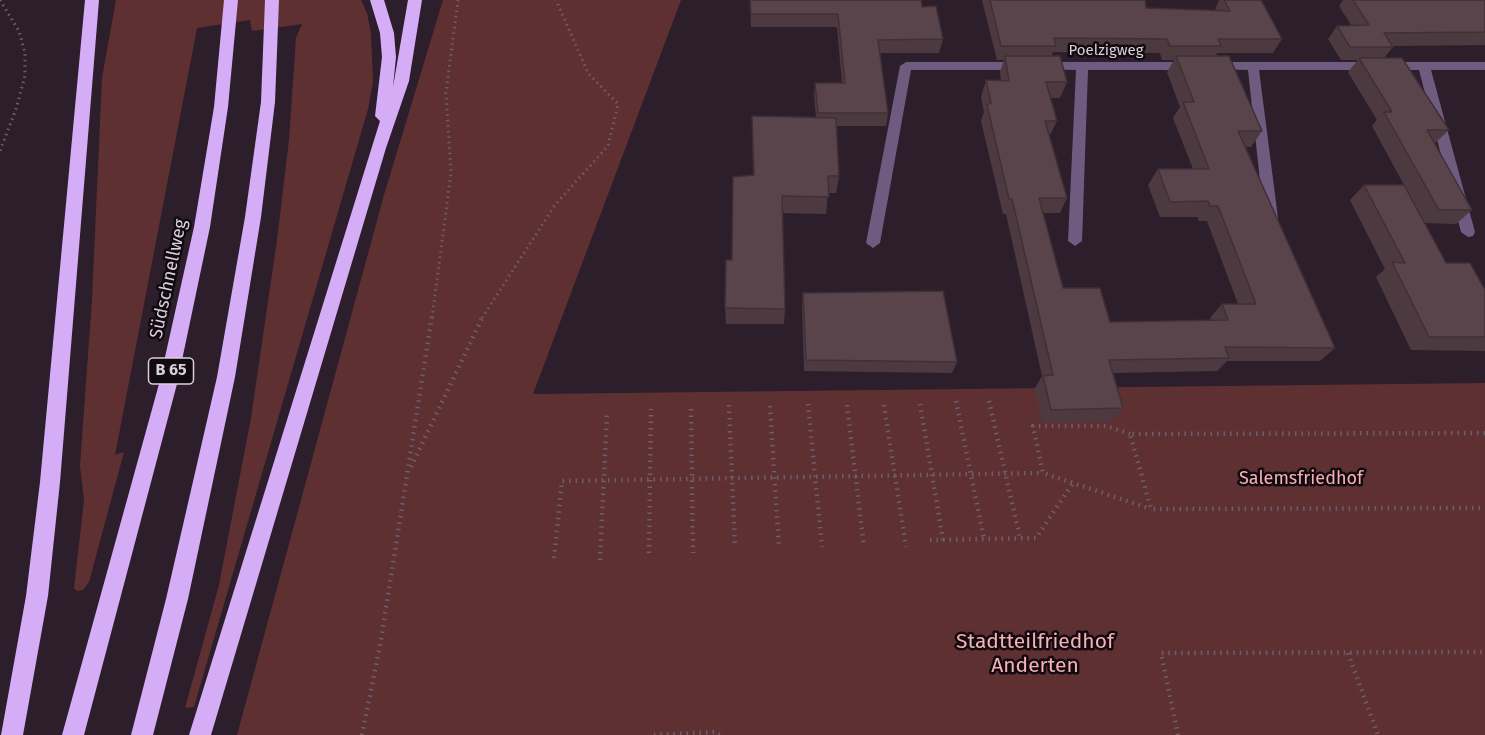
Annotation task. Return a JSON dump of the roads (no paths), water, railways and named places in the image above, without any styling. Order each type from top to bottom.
[{"type":"highway","points":[[12,735],[37,596],[49,493],[92,0]]},
{"type":"highway","points":[[91,20],[100,0]]},
{"type":"highway","name":"Südschnellweg","points":[[73,735],[165,396],[195,261],[220,107],[231,0]]},
{"type":"highway","points":[[142,735],[177,599],[226,377],[253,217],[268,102],[272,0]]},
{"type":"highway","points":[[377,0],[387,33],[389,57],[378,148]]},
{"type":"highway","points":[[200,735],[378,148],[402,81],[415,0]]},
{"type":"street","name":"Poelzigweg","points":[[873,243],[906,66],[1485,66]]},
{"type":"street","points":[[1075,242],[1082,66]]},
{"type":"street","points":[[1253,66],[1273,235]]},
{"type":"street","points":[[1424,66],[1468,232]]},
{"type":"park label","name":"Salemsfriedhof","points":[[1301,479]]},
{"type":"park label","name":"Stadtteilfriedhof Anderten","points":[[1035,654]]}]
